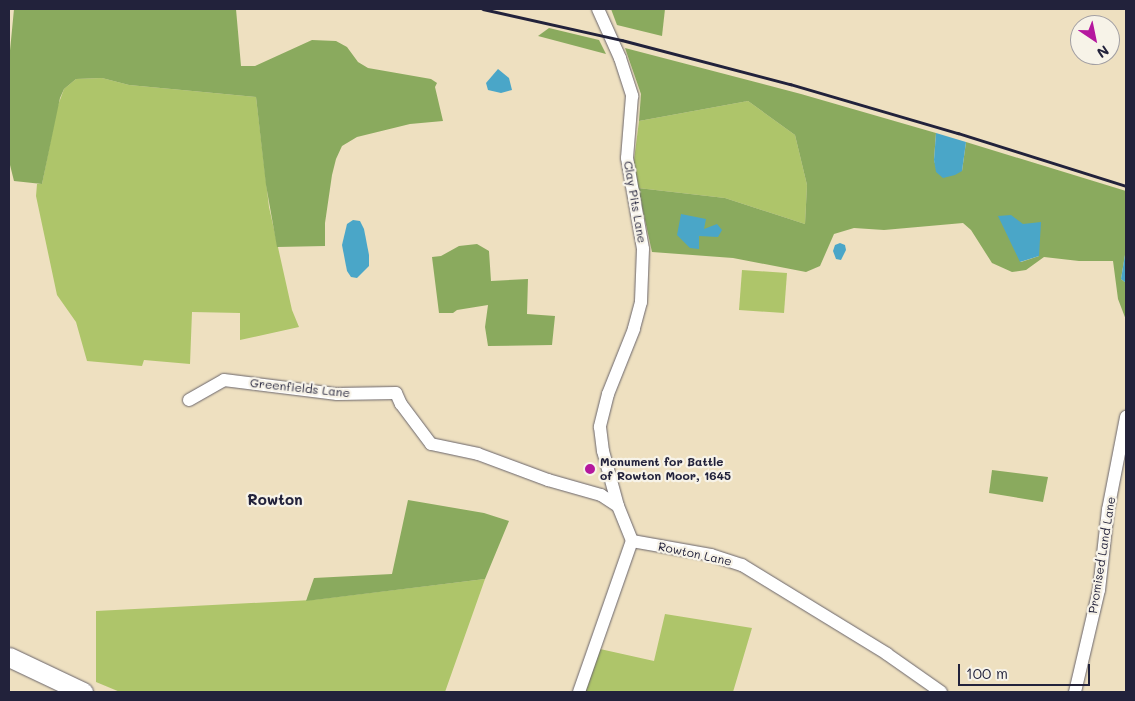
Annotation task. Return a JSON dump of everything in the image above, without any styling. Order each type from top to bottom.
[{"type":"highway","points":[[9,657],[83,692]]},
{"type":"street","name":"Clay Pits Lane","points":[[598,9],[620,58],[632,96],[627,158],[643,249],[641,302],[634,329],[608,394],[600,427],[603,451],[618,506],[632,541]]},
{"type":"street","name":"Greenfields Lane","points":[[189,400],[224,380],[337,394],[396,393],[401,404],[431,444],[478,454],[548,480],[601,495],[618,506]]},
{"type":"street","name":"Promised Land Lane","points":[[1075,692],[1099,590],[1108,510],[1126,417]]},
{"type":"street","points":[[579,692],[632,541]]},
{"type":"street","name":"Rowton Lane","points":[[632,541],[712,555],[742,565],[856,634],[941,692]]},
{"type":"green space","points":[[14,9],[236,9],[241,66],[255,66],[312,40],[336,41],[347,47],[358,62],[368,68],[431,79],[437,83],[435,87],[443,121],[410,124],[357,137],[342,146],[332,175],[325,223],[325,246],[277,247],[266,185],[256,97],[129,85],[102,78],[76,79],[64,89],[60,98],[42,184],[14,181],[9,161],[9,61]]},
{"type":"green space","points":[[611,9],[665,9],[662,36],[617,25]]},
{"type":"green space","points":[[549,28],[599,40],[606,54],[538,36]]},
{"type":"green space","points":[[625,48],[801,94],[936,133],[934,160],[936,167],[962,171],[966,142],[1126,191],[1126,249],[1121,279],[1126,283],[1126,320],[1118,299],[1113,261],[1079,261],[1044,257],[1026,270],[1012,272],[992,263],[971,230],[963,223],[884,230],[854,228],[834,234],[820,266],[806,272],[733,258],[652,252],[638,188],[725,198],[805,224],[807,185],[795,135],[748,101],[639,121],[641,94]],"holes":[[[1023,224],[1039,256],[1020,262]]]},
{"type":"green space","points":[[102,78],[129,85],[256,97],[269,207],[292,310],[299,327],[240,340],[240,313],[192,312],[190,364],[144,360],[142,366],[87,361],[76,322],[57,295],[36,196],[37,184],[42,184],[57,108],[64,89],[76,79]]},
{"type":"green space","points":[[748,101],[795,135],[807,185],[805,224],[725,198],[638,188],[633,168],[639,121]]},
{"type":"green space","points":[[477,244],[489,251],[491,281],[528,279],[527,314],[555,316],[552,345],[488,346],[485,327],[488,305],[457,310],[453,313],[439,313],[432,257],[441,256],[459,246]]},
{"type":"green space","points":[[742,270],[787,273],[784,313],[739,310]]},
{"type":"green space","points":[[992,470],[1048,477],[1043,502],[989,493]]},
{"type":"green space","points":[[408,500],[484,513],[509,521],[485,579],[306,601],[314,578],[392,574]]},
{"type":"green space","points":[[485,579],[445,692],[120,692],[96,682],[96,611],[312,600]]},
{"type":"green space","points":[[665,614],[752,628],[733,692],[585,692],[600,649],[654,661]]},
{"type":"water","points":[[498,69],[509,78],[512,90],[501,93],[488,90],[486,83]]},
{"type":"water","points":[[936,133],[966,142],[962,171],[955,175],[943,178],[936,172],[934,160]]},
{"type":"water","points":[[681,214],[706,219],[704,229],[717,224],[722,230],[718,237],[699,236],[699,249],[690,248],[677,235]]},
{"type":"water","points":[[1011,215],[1023,224],[1041,222],[1039,256],[1020,262],[998,216]]},
{"type":"water","points":[[353,220],[360,221],[364,229],[369,255],[369,266],[357,278],[351,277],[347,271],[342,245],[347,224]]},
{"type":"water","points":[[840,243],[845,245],[846,250],[841,260],[836,259],[833,251],[835,245]]},
{"type":"water","points":[[1126,249],[1126,283],[1121,279]]},
{"type":"railway","points":[[483,9],[622,40],[790,84],[958,133],[1126,186]]},
{"type":"place","name":"Monument for Battle of Rowton Moor, 1645","points":[[590,469]]},
{"type":"district","name":"Rowton","points":[[275,500]]}]
